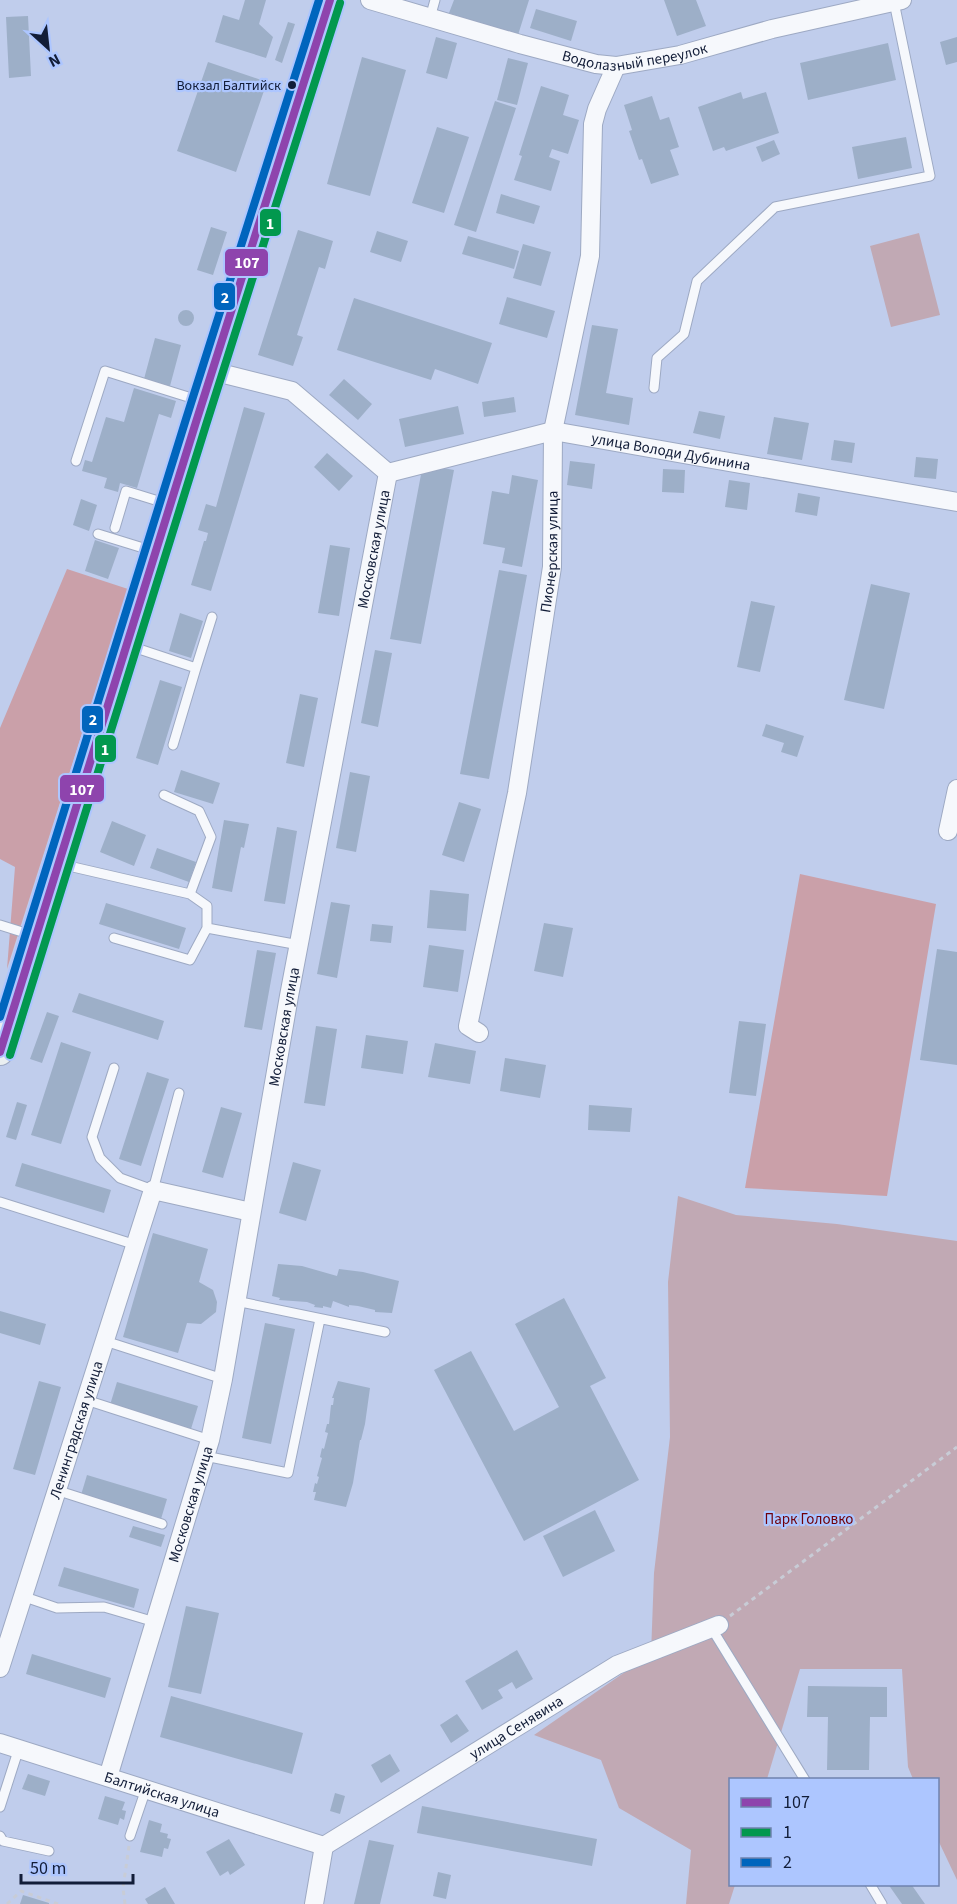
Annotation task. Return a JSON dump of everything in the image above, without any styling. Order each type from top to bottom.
[{"type":"main road","points":[[0,1049],[330,0]]},
{"type":"street","name":"Водолазный переулок","points":[[370,0],[432,9],[585,62],[616,66],[680,55],[772,29],[898,1]]},
{"type":"street","name":"Пионерская улица","points":[[479,1033],[468,1026],[517,793],[552,567],[553,432],[590,256],[593,124],[616,66]]},
{"type":"street","name":"Московская улица","points":[[108,1777],[208,1448],[223,1378],[299,945],[388,473],[292,392],[212,371]]},
{"type":"street","name":"улица Володи Дубинина","points":[[388,473],[553,432],[957,502]]},
{"type":"street","points":[[948,831],[957,789]]},
{"type":"street","points":[[153,1190],[251,1212]]},
{"type":"street","name":"Ленинградская улица","points":[[0,1668],[153,1190]]},
{"type":"street","name":"улица Сенявина","points":[[324,1846],[617,1665],[715,1627]]},
{"type":"street","name":"Балтийская улица","points":[[0,1743],[324,1846]]},
{"type":"street","points":[[314,1904],[324,1846]]},
{"type":"lane","points":[[654,388],[657,358],[684,334],[697,281],[775,207],[930,176],[898,1]]},
{"type":"lane","points":[[76,461],[105,371],[202,402]]},
{"type":"lane","points":[[115,528],[126,491],[171,505]]},
{"type":"lane","points":[[98,534],[156,552]]},
{"type":"lane","points":[[173,745],[212,617]]},
{"type":"lane","points":[[128,645],[196,668]]},
{"type":"lane","points":[[164,795],[199,811],[211,837],[190,894]]},
{"type":"lane","points":[[60,864],[190,894],[207,906],[207,928],[190,960],[114,938]]},
{"type":"lane","points":[[0,925],[36,936]]},
{"type":"lane","points":[[207,928],[299,945]]},
{"type":"lane","points":[[114,1068],[92,1137],[100,1158],[120,1178],[153,1190],[179,1093]]},
{"type":"lane","points":[[0,1202],[136,1245]]},
{"type":"lane","points":[[236,1301],[385,1332]]},
{"type":"lane","points":[[86,1400],[208,1448],[288,1473],[320,1319]]},
{"type":"lane","points":[[105,1341],[223,1378]]},
{"type":"lane","points":[[56,1490],[162,1524]]},
{"type":"lane","points":[[22,1596],[57,1608],[104,1607],[156,1622]]},
{"type":"lane","points":[[715,1627],[804,1778]]},
{"type":"lane","points":[[0,1807],[19,1748]]},
{"type":"lane","points":[[130,1836],[146,1789]]},
{"type":"lane","points":[[0,1852],[2,1839],[49,1851]]},
{"type":"lane","points":[[871,1886],[882,1904]]},
{"type":"path","points":[[715,1627],[957,1448]]},
{"type":"path","points":[[125,1904],[123,1888],[130,1836]]},
{"type":"path","points":[[7,1904],[21,1891],[58,1904]]},
{"type":"green space","points":[[919,233],[940,315],[891,327],[870,246]]},
{"type":"green space","name":"Парк Головко","points":[[678,1196],[736,1215],[837,1224],[957,1241],[957,1880],[939,1842],[939,1778],[913,1778],[908,1767],[902,1669],[800,1669],[767,1778],[729,1778],[729,1886],[735,1886],[729,1904],[686,1904],[691,1850],[619,1808],[601,1760],[534,1735],[651,1654],[654,1573],[670,1437],[668,1282]]},
{"type":"shaded area","points":[[67,569],[128,589],[7,969],[15,867],[0,859],[0,728]]},
{"type":"shaded area","points":[[800,874],[936,904],[887,1196],[745,1188]]},
{"type":"building","points":[[245,0],[266,0],[259,24],[273,37],[266,58],[215,42],[223,15],[239,20]]},
{"type":"building","points":[[454,0],[529,0],[518,35],[449,13]]},
{"type":"building","points":[[664,0],[696,0],[706,26],[677,36]]},
{"type":"building","points":[[536,9],[577,21],[571,41],[530,28]]},
{"type":"building","points":[[28,16],[31,76],[9,78],[6,17]]},
{"type":"building","points":[[288,22],[295,24],[282,63],[275,60]]},
{"type":"building","points":[[436,37],[457,43],[447,79],[426,73]]},
{"type":"building","points":[[957,37],[957,62],[946,65],[940,42]]},
{"type":"building","points":[[888,43],[896,80],[808,100],[800,63]]},
{"type":"building","points":[[362,57],[406,70],[370,196],[327,184]]},
{"type":"building","points":[[508,58],[528,63],[517,105],[497,100]]},
{"type":"building","points":[[208,62],[267,82],[236,172],[177,151]]},
{"type":"building","points":[[541,86],[569,95],[563,115],[579,120],[568,154],[552,149],[549,157],[560,161],[551,191],[514,180],[522,156],[519,155]]},
{"type":"building","points":[[741,92],[743,99],[766,92],[779,133],[726,151],[724,147],[713,151],[698,107]]},
{"type":"building","points":[[652,96],[660,120],[669,117],[679,147],[670,150],[679,175],[651,184],[642,159],[639,160],[629,131],[632,130],[624,105]]},
{"type":"building","points":[[495,101],[516,108],[476,232],[454,225]]},
{"type":"building","points":[[437,127],[469,137],[444,213],[412,203]]},
{"type":"building","points":[[906,137],[912,168],[858,179],[852,147]]},
{"type":"building","points":[[774,140],[780,154],[762,162],[756,147]]},
{"type":"building","points":[[501,194],[540,206],[534,224],[496,213]]},
{"type":"building","points":[[211,227],[227,232],[213,275],[197,270]]},
{"type":"building","points":[[298,230],[333,241],[325,269],[319,267],[297,335],[303,337],[293,366],[258,355]]},
{"type":"building","points":[[377,231],[408,241],[401,262],[370,252]]},
{"type":"building","points":[[468,236],[519,251],[514,269],[462,254]]},
{"type":"building","points":[[523,244],[551,252],[541,286],[513,278]]},
{"type":"building","points":[[507,297],[555,311],[547,338],[499,324]]},
{"type":"building","points":[[354,298],[492,343],[478,384],[435,369],[431,380],[337,350]]},
{"type":"building","points":[[183,310],[189,310],[194,318],[192,324],[183,326],[178,321],[178,315]]},
{"type":"building","points":[[592,325],[618,329],[606,393],[633,398],[629,425],[575,415]]},
{"type":"building","points":[[155,338],[181,345],[170,386],[144,379]]},
{"type":"building","points":[[344,379],[372,404],[358,420],[329,395]]},
{"type":"building","points":[[134,388],[176,401],[171,418],[159,414],[137,488],[120,483],[118,492],[104,488],[107,478],[82,471],[85,460],[92,462],[106,417],[124,422]]},
{"type":"building","points":[[514,397],[516,412],[484,417],[482,402]]},
{"type":"building","points":[[458,406],[464,434],[405,447],[399,419]]},
{"type":"building","points":[[244,407],[265,413],[211,591],[191,585],[208,533],[198,530],[206,504],[216,507]]},
{"type":"building","points":[[699,411],[725,416],[720,439],[693,433]]},
{"type":"building","points":[[774,417],[809,423],[802,460],[767,454]]},
{"type":"building","points":[[834,440],[855,443],[852,463],[831,460]]},
{"type":"building","points":[[327,453],[353,476],[339,491],[314,467]]},
{"type":"building","points":[[916,457],[938,459],[936,479],[914,477]]},
{"type":"building","points":[[570,461],[595,464],[592,489],[567,485]]},
{"type":"building","points":[[423,464],[454,470],[421,644],[390,639]]},
{"type":"building","points":[[663,469],[685,470],[684,493],[662,492]]},
{"type":"building","points":[[512,475],[538,480],[522,567],[502,563],[505,548],[483,544],[492,491],[509,494]]},
{"type":"building","points":[[729,480],[750,483],[747,510],[725,507]]},
{"type":"building","points":[[798,493],[820,497],[817,516],[795,512]]},
{"type":"building","points":[[81,499],[97,505],[89,531],[73,525]]},
{"type":"building","points":[[95,540],[119,548],[108,579],[85,571]]},
{"type":"building","points":[[330,545],[350,548],[339,616],[318,613]]},
{"type":"building","points":[[499,570],[527,575],[489,779],[460,774]]},
{"type":"building","points":[[871,584],[910,593],[884,709],[844,700]]},
{"type":"building","points":[[751,601],[775,606],[760,672],[737,667]]},
{"type":"building","points":[[180,613],[203,621],[191,658],[169,651]]},
{"type":"building","points":[[375,650],[392,653],[378,727],[361,723]]},
{"type":"building","points":[[160,680],[182,687],[158,765],[136,758]]},
{"type":"building","points":[[300,694],[318,698],[304,767],[286,763]]},
{"type":"building","points":[[766,724],[804,736],[797,757],[781,752],[784,743],[762,736]]},
{"type":"building","points":[[181,770],[220,783],[213,804],[174,792]]},
{"type":"building","points":[[350,772],[370,776],[356,852],[336,848]]},
{"type":"building","points":[[459,802],[481,809],[464,862],[442,855]]},
{"type":"building","points":[[224,820],[249,824],[244,848],[241,847],[232,892],[212,888]]},
{"type":"building","points":[[112,821],[146,835],[134,866],[100,852]]},
{"type":"building","points":[[277,827],[297,831],[285,904],[264,901]]},
{"type":"building","points":[[157,848],[196,862],[189,882],[150,868]]},
{"type":"building","points":[[430,890],[469,894],[466,931],[427,928]]},
{"type":"building","points":[[331,902],[350,905],[337,978],[317,974]]},
{"type":"building","points":[[106,903],[186,928],[179,949],[99,924]]},
{"type":"building","points":[[544,923],[573,928],[563,977],[534,971]]},
{"type":"building","points":[[372,924],[393,926],[391,943],[370,941]]},
{"type":"building","points":[[429,945],[464,950],[458,992],[423,987]]},
{"type":"building","points":[[937,949],[957,952],[957,1065],[920,1060]]},
{"type":"building","points":[[257,950],[276,953],[262,1030],[244,1027]]},
{"type":"building","points":[[79,993],[164,1021],[158,1040],[72,1012]]},
{"type":"building","points":[[47,1012],[59,1016],[42,1063],[30,1059]]},
{"type":"building","points":[[739,1021],[766,1024],[756,1096],[729,1093]]},
{"type":"building","points":[[316,1026],[337,1029],[325,1106],[304,1103]]},
{"type":"building","points":[[366,1035],[408,1041],[403,1074],[361,1068]]},
{"type":"building","points":[[61,1042],[91,1052],[61,1144],[31,1135]]},
{"type":"building","points":[[435,1043],[476,1051],[470,1084],[428,1077]]},
{"type":"building","points":[[505,1058],[546,1065],[540,1098],[500,1091]]},
{"type":"building","points":[[147,1072],[169,1079],[141,1166],[119,1159]]},
{"type":"building","points":[[17,1102],[27,1105],[16,1140],[6,1137]]},
{"type":"building","points":[[589,1105],[632,1108],[630,1132],[588,1130]]},
{"type":"building","points":[[221,1107],[242,1113],[223,1178],[202,1172]]},
{"type":"building","points":[[293,1162],[321,1170],[306,1221],[279,1213]]},
{"type":"building","points":[[22,1163],[111,1190],[104,1213],[15,1186]]},
{"type":"building","points":[[153,1233],[208,1249],[199,1282],[213,1290],[217,1302],[216,1312],[201,1324],[187,1323],[178,1353],[123,1337]]},
{"type":"building","points":[[278,1264],[302,1266],[337,1276],[339,1269],[363,1272],[399,1281],[392,1313],[375,1312],[375,1310],[358,1306],[349,1305],[349,1307],[333,1301],[331,1308],[323,1306],[323,1308],[314,1307],[315,1305],[307,1302],[279,1300],[280,1298],[272,1296]]},
{"type":"building","points":[[564,1298],[606,1378],[590,1386],[639,1480],[524,1541],[434,1370],[471,1351],[514,1431],[559,1407],[515,1324]]},
{"type":"building","points":[[0,1311],[46,1324],[40,1345],[0,1333]]},
{"type":"building","points":[[265,1323],[295,1329],[271,1444],[242,1438]]},
{"type":"building","points":[[39,1381],[61,1387],[35,1475],[13,1469]]},
{"type":"building","points":[[338,1381],[370,1388],[365,1424],[346,1507],[314,1500],[316,1492],[313,1492],[319,1477],[317,1476],[322,1458],[320,1457],[328,1433],[325,1432],[329,1424],[334,1398],[332,1398]]},
{"type":"building","points":[[117,1382],[198,1406],[191,1429],[110,1405]]},
{"type":"building","points":[[87,1475],[167,1499],[161,1519],[81,1495]]},
{"type":"building","points":[[595,1510],[615,1551],[563,1577],[543,1536]]},
{"type":"building","points":[[133,1526],[165,1535],[161,1547],[129,1537]]},
{"type":"building","points":[[64,1567],[139,1589],[134,1608],[58,1586]]},
{"type":"building","points":[[186,1606],[219,1613],[201,1694],[168,1687]]},
{"type":"building","points":[[517,1650],[533,1679],[516,1689],[512,1682],[498,1690],[503,1698],[482,1710],[465,1681]]},
{"type":"building","points":[[32,1654],[111,1678],[105,1698],[26,1674]]},
{"type":"building","points":[[808,1686],[887,1687],[887,1717],[870,1717],[869,1770],[827,1770],[828,1717],[807,1717]]},
{"type":"building","points":[[171,1696],[303,1733],[292,1774],[160,1737]]},
{"type":"building","points":[[457,1714],[469,1731],[451,1743],[440,1725]]},
{"type":"building","points":[[390,1754],[400,1771],[381,1783],[371,1765]]},
{"type":"building","points":[[28,1774],[50,1781],[45,1796],[22,1789]]},
{"type":"building","points":[[335,1793],[345,1796],[340,1814],[330,1811]]},
{"type":"building","points":[[105,1796],[125,1802],[122,1810],[126,1811],[124,1820],[120,1818],[118,1825],[98,1819]]},
{"type":"building","points":[[422,1806],[597,1839],[592,1866],[417,1833]]},
{"type":"building","points":[[149,1820],[162,1824],[160,1832],[168,1834],[167,1838],[171,1839],[168,1849],[164,1848],[162,1857],[140,1852]]},
{"type":"building","points":[[229,1839],[245,1865],[230,1875],[228,1871],[220,1876],[206,1852]]},
{"type":"building","points":[[369,1840],[394,1845],[380,1904],[354,1904]]},
{"type":"building","points":[[438,1872],[451,1875],[446,1899],[433,1896]]},
{"type":"building","points":[[889,1886],[912,1886],[925,1904],[902,1904]]},
{"type":"building","points":[[165,1887],[175,1904],[148,1904],[145,1899]]},
{"type":"building","points":[[23,1895],[49,1903],[49,1904],[20,1904]]},
{"type":"transit line","name":"2","points":[[0,1017],[319,0]]},
{"type":"transit line","name":"107","points":[[0,1052],[330,0]]},
{"type":"transit line","name":"1","points":[[10,1055],[340,3]]},
{"type":"place","name":"Вокзал Балтийск","points":[[292,85]]}]
